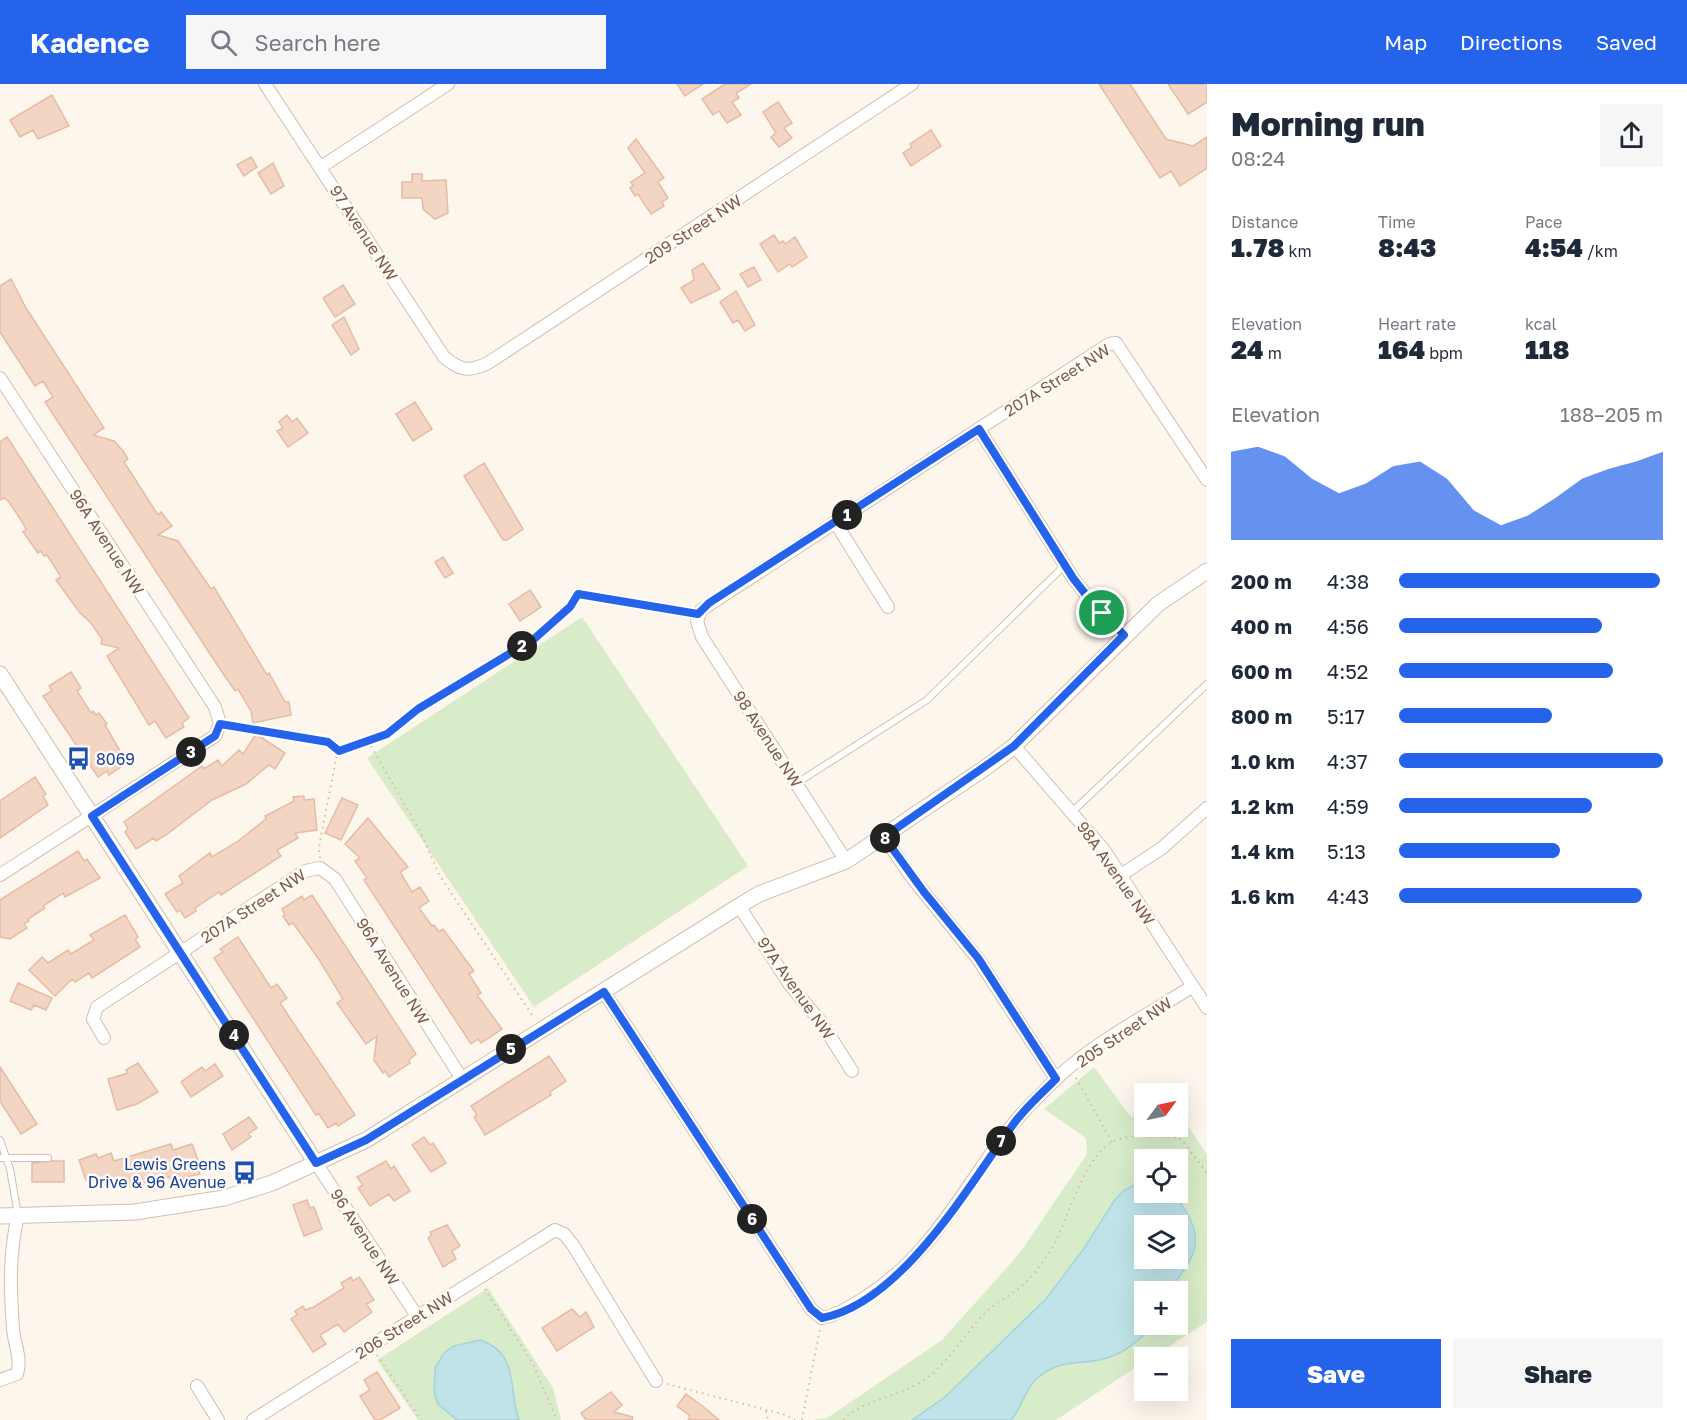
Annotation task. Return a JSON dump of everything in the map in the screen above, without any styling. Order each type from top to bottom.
[{"type":"street","name":"97 Avenue NW","points":[[265,84],[444,357],[455,366],[471,370]]},
{"type":"street","points":[[321,168],[448,84]]},
{"type":"street","name":"209 Street NW","points":[[471,370],[489,363],[912,84]]},
{"type":"street","name":"207A Street NW","points":[[698,614],[709,603],[1109,344],[1116,343],[1207,480]]},
{"type":"street","name":"96A Avenue NW","points":[[0,378],[215,707],[220,724]]},
{"type":"street","points":[[979,429],[1065,565],[1090,600],[1124,635]]},
{"type":"street","points":[[835,522],[888,607]]},
{"type":"street","points":[[0,1216],[135,1212],[205,1201],[272,1183],[366,1140],[738,906],[759,894],[846,861],[884,837],[1014,746],[1124,635],[1158,604],[1207,570]]},
{"type":"street","name":"98 Avenue NW","points":[[698,614],[698,626],[702,637],[846,861]]},
{"type":"street","name":"96 Avenue NW","points":[[0,674],[417,1316]]},
{"type":"street","points":[[0,875],[215,736],[220,724]]},
{"type":"street","name":"98A Avenue NW","points":[[1014,746],[1072,812],[1121,875],[1207,1008]]},
{"type":"street","points":[[1121,875],[1162,848],[1207,808]]},
{"type":"street","points":[[884,837],[924,892],[978,958],[1056,1079]]},
{"type":"street","name":"207A Street NW","points":[[104,1038],[93,1019],[94,1011],[305,871],[320,868]]},
{"type":"street","name":"96A Avenue NW","points":[[320,868],[335,879],[462,1079]]},
{"type":"street","name":"97A Avenue NW","points":[[738,906],[790,984],[821,1022],[852,1071]]},
{"type":"street","name":"205 Street NW","points":[[822,1318],[838,1314],[880,1287],[918,1253],[951,1215],[1013,1124],[1056,1079],[1193,986]]},
{"type":"street","points":[[604,992],[811,1309],[822,1318]]},
{"type":"street","points":[[0,1380],[17,1374],[21,1361],[14,1339],[10,1271],[10,1249],[18,1215]]},
{"type":"street","name":"206 Street NW","points":[[253,1420],[555,1230],[564,1234],[573,1245],[656,1381]]},
{"type":"street","points":[[197,1386],[218,1420]]},
{"type":"lane","points":[[797,783],[927,700],[1065,565]]},
{"type":"lane","points":[[1072,812],[1207,684]]},
{"type":"lane","points":[[0,1140],[18,1215]]},
{"type":"lane","points":[[3,1158],[48,1158]]},
{"type":"path","points":[[339,751],[387,734],[418,709],[538,636],[570,607],[578,594],[698,614]]},
{"type":"path","points":[[220,724],[328,742],[339,751]]},
{"type":"path","points":[[368,741],[420,831],[440,876],[542,1030]]},
{"type":"path","points":[[320,868],[319,847],[339,751]]},
{"type":"path","points":[[1070,1068],[1112,1142]]},
{"type":"path","points":[[843,1420],[856,1410],[900,1394],[925,1379],[954,1353],[989,1309],[1026,1282],[1055,1244],[1079,1188],[1096,1158],[1112,1142],[1132,1138],[1181,1139],[1207,1173]]},
{"type":"path","points":[[481,1284],[533,1364],[557,1420]]},
{"type":"path","points":[[802,1420],[822,1318]]},
{"type":"path","points":[[376,1353],[421,1420]]},
{"type":"path","points":[[656,1381],[795,1420]]},
{"type":"path","points":[[766,1410],[768,1420]]},
{"type":"green space","points":[[582,617],[748,866],[534,1007],[367,758]]},
{"type":"green space","points":[[1094,1067],[1131,1117],[1134,1115],[1134,1137],[1188,1137],[1188,1126],[1207,1155],[1207,1322],[1188,1334],[1188,1281],[1134,1281],[1134,1335],[1187,1335],[1168,1347],[1134,1347],[1134,1369],[1056,1420],[812,1420],[827,1418],[942,1340],[1019,1254],[1087,1154],[1086,1138],[1044,1109]]},
{"type":"green space","points":[[488,1288],[553,1388],[561,1420],[418,1420],[377,1360]]},
{"type":"water","points":[[1134,1185],[1134,1203],[1180,1203],[1188,1215],[1134,1215],[1134,1269],[1184,1269],[1176,1281],[1134,1281],[1134,1335],[1144,1335],[1116,1355],[1100,1360],[1063,1365],[1045,1373],[1032,1384],[1011,1420],[912,1420],[945,1397],[1046,1299],[1085,1247],[1114,1201],[1123,1191]]},
{"type":"water","points":[[1188,1215],[1195,1233],[1193,1254],[1188,1263]]},
{"type":"water","points":[[480,1340],[493,1346],[507,1363],[519,1420],[457,1420],[438,1404],[434,1392],[435,1368],[444,1353],[454,1346]]},
{"type":"building","points":[[677,84],[703,84],[685,96]]},
{"type":"building","points":[[725,84],[751,84],[736,93],[739,98],[732,102],[741,115],[727,123],[719,111],[713,115],[702,99]]},
{"type":"building","points":[[1099,84],[1130,84],[1166,139],[1193,146],[1207,137],[1207,168],[1180,186],[1171,171],[1160,178]]},
{"type":"building","points":[[1168,84],[1207,84],[1207,102],[1188,114]]},
{"type":"building","points":[[52,95],[69,126],[38,139],[33,130],[20,137],[10,120]]},
{"type":"building","points":[[778,102],[792,123],[784,128],[792,138],[779,147],[771,137],[776,133],[763,112]]},
{"type":"building","points":[[931,130],[941,146],[911,166],[903,153],[912,147],[910,144]]},
{"type":"building","points":[[636,139],[664,178],[658,182],[668,198],[662,202],[664,206],[651,214],[638,194],[635,196],[630,188],[633,186],[631,182],[645,173],[628,148]]},
{"type":"building","points":[[251,157],[257,167],[244,176],[237,165]]},
{"type":"building","points":[[273,163],[284,186],[271,194],[258,173]]},
{"type":"building","points":[[412,174],[422,174],[422,181],[446,180],[448,213],[435,219],[423,209],[422,198],[402,198],[402,182],[412,182]]},
{"type":"building","points":[[774,235],[779,243],[783,241],[785,244],[795,237],[807,257],[792,267],[790,264],[778,272],[760,244]]},
{"type":"building","points":[[703,263],[720,289],[691,303],[681,288],[694,280],[692,270]]},
{"type":"building","points":[[754,267],[761,280],[748,287],[740,274]]},
{"type":"building","points":[[11,279],[26,308],[104,428],[93,435],[114,441],[123,451],[128,459],[124,462],[158,515],[161,512],[172,526],[158,535],[178,541],[211,589],[214,587],[267,675],[269,673],[285,702],[289,702],[291,715],[253,723],[251,711],[238,689],[235,691],[220,669],[45,402],[53,397],[43,381],[35,386],[0,332],[0,286]]},
{"type":"building","points":[[343,285],[355,304],[335,317],[323,298]]},
{"type":"building","points":[[736,291],[755,325],[745,331],[738,320],[733,323],[720,302]]},
{"type":"building","points":[[344,317],[359,349],[351,355],[332,325]]},
{"type":"building","points":[[415,402],[432,429],[413,441],[396,414]]},
{"type":"building","points":[[287,415],[292,422],[297,418],[308,433],[288,447],[277,431],[283,428],[279,422]]},
{"type":"building","points":[[7,437],[189,718],[182,723],[184,727],[166,738],[155,721],[149,725],[107,656],[119,648],[101,644],[102,639],[91,623],[80,613],[56,580],[61,577],[47,555],[44,556],[41,551],[38,553],[23,532],[26,530],[23,523],[9,502],[4,498],[0,500],[0,442]]},
{"type":"building","points":[[484,463],[523,529],[507,540],[503,540],[464,476]]},
{"type":"building","points":[[443,557],[453,573],[445,578],[435,562]]},
{"type":"building","points":[[530,590],[541,607],[520,621],[509,604]]},
{"type":"building","points":[[71,672],[81,688],[77,691],[91,713],[93,711],[96,715],[99,713],[107,724],[105,725],[127,763],[109,775],[107,771],[98,777],[43,696],[52,691],[49,686]]},
{"type":"building","points":[[256,734],[285,753],[275,769],[269,765],[246,784],[212,800],[166,835],[156,841],[154,838],[136,849],[125,832],[128,829],[124,822],[202,766],[204,769],[218,760],[222,766],[239,750],[243,754]]},
{"type":"building","points":[[35,777],[46,794],[43,796],[48,805],[0,838],[0,801]]},
{"type":"building","points":[[304,796],[304,800],[314,799],[317,830],[295,833],[298,838],[277,850],[281,856],[221,895],[219,892],[195,908],[196,911],[185,918],[180,910],[177,912],[165,894],[183,883],[179,876],[210,853],[212,857],[237,842],[266,819],[265,816],[294,801],[293,797]]},
{"type":"building","points":[[342,798],[358,805],[341,840],[325,833]]},
{"type":"building","points":[[368,818],[408,867],[400,872],[412,892],[420,887],[429,901],[419,908],[432,926],[434,925],[439,932],[443,929],[474,971],[469,974],[481,993],[477,995],[502,1029],[481,1043],[478,1039],[471,1044],[364,880],[367,878],[355,861],[360,858],[345,844]]},
{"type":"building","points":[[78,851],[84,861],[87,859],[100,878],[65,897],[63,893],[43,906],[45,908],[24,924],[27,928],[10,939],[0,937],[0,900]]},
{"type":"building","points":[[312,895],[416,1054],[409,1060],[410,1063],[389,1077],[385,1071],[383,1073],[374,1060],[377,1036],[366,1044],[337,1003],[343,999],[318,958],[293,923],[289,925],[283,916],[285,915],[282,909],[302,896],[304,900]]},
{"type":"building","points":[[125,915],[138,937],[135,939],[140,947],[92,978],[89,973],[75,982],[72,979],[55,996],[29,970],[42,957],[48,963],[68,950],[71,954],[94,940],[90,935]]},
{"type":"building","points":[[238,937],[271,988],[277,984],[287,998],[280,1003],[355,1115],[338,1126],[336,1123],[328,1128],[319,1114],[316,1115],[214,958],[223,952],[220,949]]},
{"type":"building","points":[[18,983],[52,998],[46,1010],[34,1005],[31,1010],[10,1001]]},
{"type":"building","points":[[549,1056],[566,1081],[550,1092],[551,1095],[485,1135],[474,1117],[477,1115],[471,1106]]},
{"type":"building","points":[[138,1063],[158,1092],[137,1104],[117,1110],[108,1079],[128,1073],[126,1070]]},
{"type":"building","points":[[215,1064],[223,1076],[191,1097],[181,1082],[202,1067],[205,1071]]},
{"type":"building","points":[[0,1067],[37,1124],[21,1134],[0,1101]]},
{"type":"building","points":[[249,1117],[257,1128],[248,1134],[251,1137],[232,1150],[223,1134]]},
{"type":"building","points":[[424,1137],[430,1145],[433,1143],[446,1163],[431,1172],[412,1145]]},
{"type":"building","points":[[171,1144],[173,1150],[192,1144],[199,1163],[196,1164],[200,1174],[171,1181],[169,1177],[147,1185],[144,1182],[131,1187],[127,1180],[109,1187],[108,1182],[93,1187],[90,1179],[86,1180],[79,1160],[96,1154],[98,1158],[111,1153],[114,1161]]},
{"type":"building","points":[[64,1161],[64,1182],[32,1182],[32,1163]]},
{"type":"building","points":[[386,1161],[391,1169],[394,1166],[410,1191],[394,1201],[389,1194],[370,1206],[358,1188],[363,1185],[357,1177]]},
{"type":"building","points":[[307,1200],[310,1208],[314,1207],[322,1229],[304,1236],[293,1205]]},
{"type":"building","points":[[447,1225],[460,1246],[452,1251],[456,1259],[443,1267],[428,1238],[432,1235],[430,1232]]},
{"type":"building","points":[[351,1277],[353,1281],[359,1277],[374,1300],[366,1304],[372,1312],[344,1332],[338,1324],[320,1335],[326,1344],[313,1352],[291,1319],[297,1315],[295,1311],[303,1306],[305,1310],[314,1307],[344,1288],[341,1283]]},
{"type":"building","points":[[572,1309],[580,1317],[586,1312],[594,1327],[557,1351],[542,1328]]},
{"type":"building","points":[[377,1372],[400,1408],[380,1420],[375,1420],[360,1396],[370,1390],[364,1380]]},
{"type":"building","points":[[611,1392],[622,1405],[614,1412],[633,1417],[632,1420],[586,1420],[581,1413]]},
{"type":"building","points":[[686,1394],[719,1420],[688,1420],[690,1416],[677,1406]]},
{"type":"place","name":"8069","points":[[78,759]]},
{"type":"place","name":"Lewis Greens Drive & 96 Avenue","points":[[244,1173]]},
{"type":"route","points":[[979,429],[1073,578],[1102,613],[1124,635],[1014,746],[884,837],[924,892],[978,958],[1056,1079],[1013,1124],[951,1215],[918,1253],[880,1287],[838,1314],[822,1318],[811,1309],[604,992],[366,1140],[316,1163],[92,816],[215,736],[220,724],[328,742],[339,751],[362,741],[380,738],[394,730],[418,709],[548,629],[570,607],[578,594],[597,595],[698,614],[709,603],[979,429]]}]
